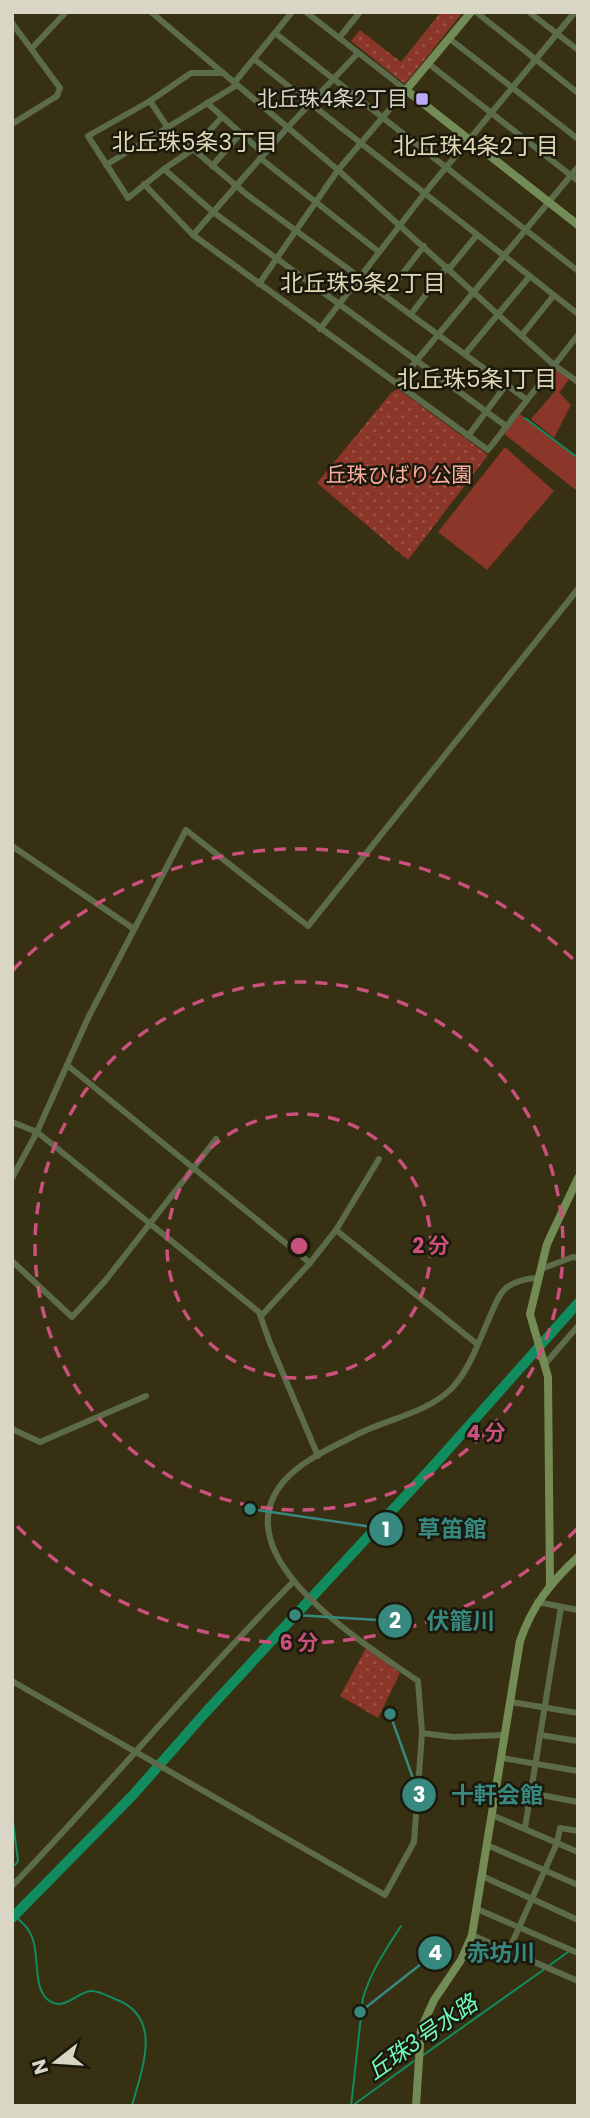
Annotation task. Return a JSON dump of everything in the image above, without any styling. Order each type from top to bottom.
[{"type":"street","points":[[32,47],[66,12]]},
{"type":"street","points":[[151,12],[338,170],[554,365],[578,382]]},
{"type":"street","points":[[106,165],[235,84],[292,12]]},
{"type":"street","points":[[306,12],[578,225]]},
{"type":"street","points":[[339,38],[360,12]]},
{"type":"street","points":[[258,284],[338,170],[474,12],[578,93]]},
{"type":"street","points":[[529,12],[578,50]]},
{"type":"street","points":[[320,329],[399,225],[575,12]]},
{"type":"street","points":[[12,23],[60,88],[57,96],[12,124]]},
{"type":"street","points":[[275,33],[578,271]]},
{"type":"street","points":[[450,39],[578,139]]},
{"type":"street","points":[[193,235],[358,52]]},
{"type":"street","points":[[254,59],[578,314]]},
{"type":"street","points":[[429,64],[578,181]]},
{"type":"street","points":[[222,117],[192,150],[128,198],[88,136],[191,73],[223,73]]},
{"type":"street","points":[[149,101],[167,128],[236,186],[527,400]]},
{"type":"street","points":[[207,103],[262,156],[379,252]]},
{"type":"street","points":[[212,166],[241,133]]},
{"type":"street","points":[[397,384],[578,167]]},
{"type":"street","points":[[164,169],[213,212],[506,426]]},
{"type":"street","points":[[144,184],[193,235],[488,450],[578,335]]},
{"type":"street","points":[[411,314],[477,235]]},
{"type":"street","points":[[385,296],[424,246]]},
{"type":"street","points":[[465,354],[530,276]]},
{"type":"street","points":[[522,335],[554,295]]},
{"type":"street","points":[[468,436],[506,385]]},
{"type":"street","points":[[12,1178],[37,1132],[88,1018],[186,830],[308,926],[578,589]]},
{"type":"street","points":[[12,846],[134,929]]},
{"type":"street","points":[[67,1065],[310,1263]]},
{"type":"street","points":[[12,1122],[37,1132],[262,1315],[270,1343],[318,1456]]},
{"type":"street","points":[[12,1261],[72,1317],[105,1281],[216,1139]]},
{"type":"street","points":[[262,1315],[336,1230],[379,1159]]},
{"type":"street","points":[[550,1585],[548,1377],[530,1314],[547,1244],[578,1178]]},
{"type":"street","points":[[336,1230],[477,1344]]},
{"type":"street","points":[[12,1681],[385,1895],[414,1842],[422,1733],[418,1681],[349,1633],[322,1609],[277,1560],[268,1523],[276,1492],[301,1465],[378,1424],[440,1398],[462,1376],[504,1290],[573,1257],[578,1258]]},
{"type":"street","points":[[544,1362],[578,1326]]},
{"type":"street","points":[[12,1429],[40,1442],[146,1396]]},
{"type":"street","points":[[416,2106],[421,2029],[429,2009],[461,1960],[472,1935],[478,1909],[520,1641],[537,1602],[578,1557]]},
{"type":"street","points":[[12,1886],[139,1754],[257,1618],[297,1583]]},
{"type":"street","points":[[537,1602],[578,1610]]},
{"type":"street","points":[[525,1828],[561,1606]]},
{"type":"street","points":[[511,1702],[578,1713]]},
{"type":"street","points":[[422,1733],[453,1737],[505,1735]]},
{"type":"street","points":[[540,1735],[578,1741]]},
{"type":"street","points":[[502,1758],[578,1771]]},
{"type":"street","points":[[530,1793],[578,1802]]},
{"type":"street","points":[[492,1815],[578,1852]]},
{"type":"street","points":[[508,1952],[557,1843],[560,1828],[578,1831]]},
{"type":"street","points":[[487,1845],[578,1885]]},
{"type":"street","points":[[482,1876],[578,1920]]},
{"type":"street","points":[[478,1909],[573,1951]]},
{"type":"street","points":[[472,1935],[578,1981]]},
{"type":"green space","points":[[441,12],[463,12],[405,84],[351,41],[360,30],[401,62]]},
{"type":"green space","points":[[555,369],[569,379],[560,392],[558,391],[571,405],[554,438],[531,419],[556,390],[544,381]]},
{"type":"green space","name":"丘珠ひばり公園","points":[[398,389],[488,455],[408,560],[317,483],[392,392]]},
{"type":"green space","points":[[520,414],[578,459],[577,491],[504,434]]},
{"type":"green space","points":[[505,447],[554,491],[487,570],[438,532]]},
{"type":"green space","points":[[366,1648],[400,1673],[378,1718],[340,1696]]},
{"type":"waterway","points":[[525,418],[578,458]]},
{"type":"waterway","points":[[12,1918],[133,1795],[578,1303]]},
{"type":"waterway","points":[[12,1814],[18,1861],[15,1865]]},
{"type":"waterway","points":[[14,1915],[33,1938],[39,1984],[46,1998],[58,2004],[96,1991],[130,2007],[140,2018],[146,2045],[132,2106]]},
{"type":"waterway","points":[[351,2106],[363,1998],[375,1969],[401,1926]]},
{"type":"waterway","name":"丘珠3号水路","points":[[550,1965],[568,1952]]},
{"type":"waterway","name":"丘珠3号水路","points":[[422,2056],[546,1968]]},
{"type":"waterway","name":"丘珠3号水路","points":[[352,2106],[414,2061]]},
{"type":"place","name":"北丘珠4条2丁目","points":[[422,99]]},
{"type":"place","name":"草笛館","points":[[250,1509]]},
{"type":"place","name":"伏籠川","points":[[295,1615]]},
{"type":"place","name":"十軒会館","points":[[390,1714]]},
{"type":"place","name":"赤坊川","points":[[360,2012]]},
{"type":"district","name":"北丘珠5条3丁目","points":[[195,142]]},
{"type":"district","name":"北丘珠4条2丁目","points":[[476,146]]},
{"type":"district","name":"北丘珠5条2丁目","points":[[363,283]]},
{"type":"district","name":"北丘珠5条1丁目","points":[[477,379]]}]
